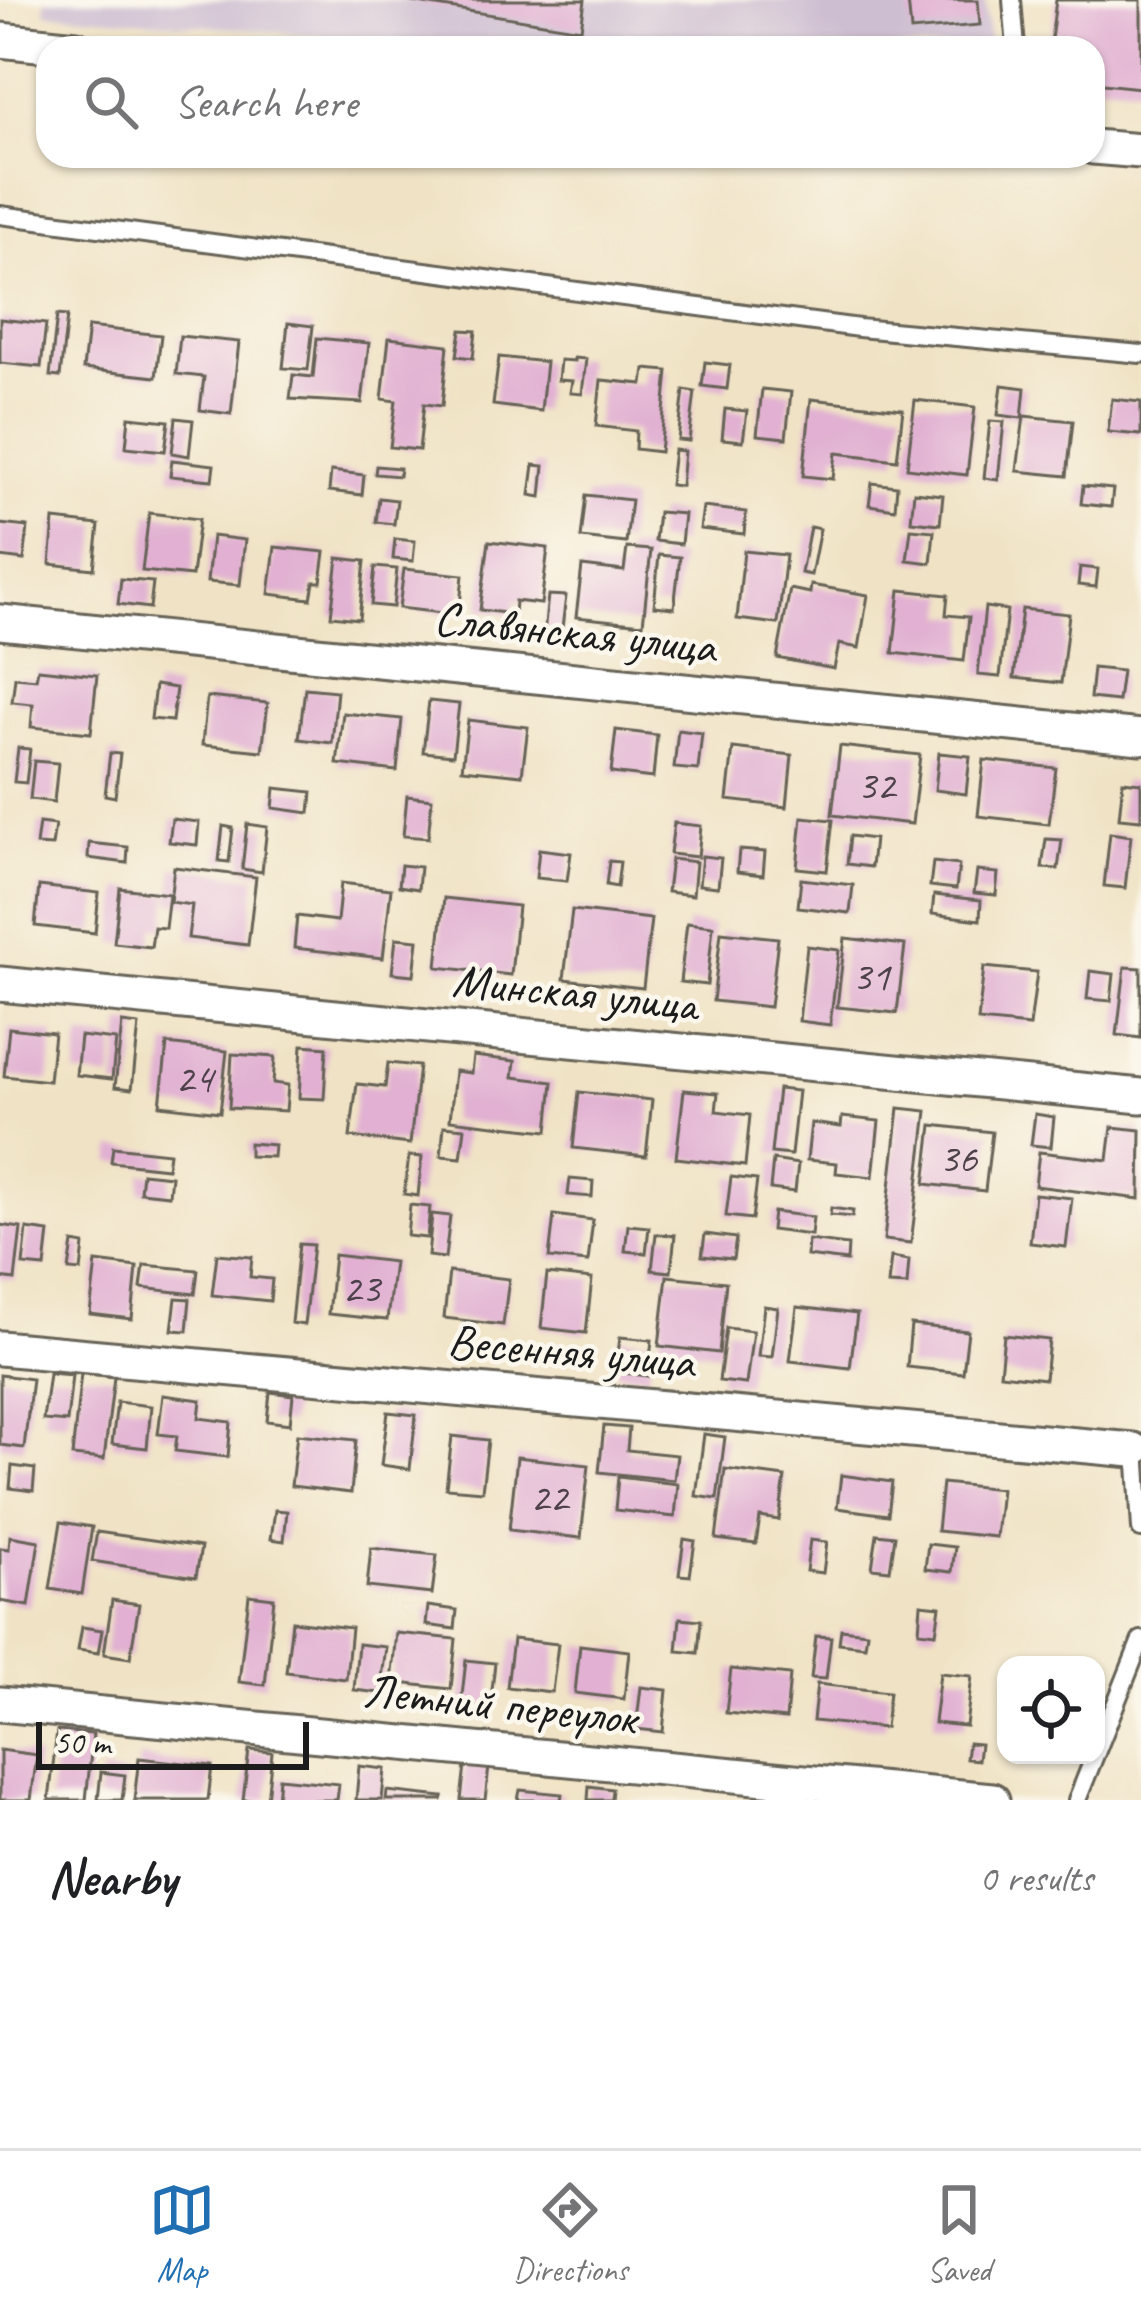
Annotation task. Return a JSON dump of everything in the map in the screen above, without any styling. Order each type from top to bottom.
[{"type":"street","points":[[0,40],[36,44]]},
{"type":"street","points":[[1105,148],[1141,151]]},
{"type":"street","name":"Славянская улица","points":[[0,622],[1141,737]]},
{"type":"street","name":"Минская улица","points":[[0,984],[1141,1096]]},
{"type":"street","name":"Весенняя улица","points":[[0,1348],[1137,1446]]},
{"type":"street","name":"Летний переулок","points":[[0,1704],[992,1800]]},
{"type":"lane","points":[[1012,0],[1015,36]]},
{"type":"lane","points":[[0,214],[859,328],[1141,354]]},
{"type":"lane","points":[[1137,1446],[1141,1529]]},
{"type":"lane","points":[[1105,1729],[1141,1640]]},
{"type":"lane","points":[[1077,1800],[1091,1764]]},
{"type":"shaded area","points":[[45,0],[985,0],[989,36],[324,36],[45,13]]},
{"type":"building","points":[[399,0],[585,0],[581,29]]},
{"type":"building","points":[[908,0],[978,0],[980,25],[911,31]]},
{"type":"building","points":[[1056,0],[1141,0],[1141,88],[1105,84],[1105,36],[1052,36]]},
{"type":"building","points":[[57,315],[67,316],[60,377],[50,376]]},
{"type":"building","points":[[0,319],[46,324],[41,367],[0,363]]},
{"type":"building","points":[[288,323],[313,326],[308,370],[283,368]]},
{"type":"building","points":[[88,327],[161,335],[156,377],[83,369]]},
{"type":"building","points":[[461,330],[476,331],[473,358],[457,356]]},
{"type":"building","points":[[180,336],[239,342],[231,414],[200,410],[204,377],[176,374]]},
{"type":"building","points":[[317,338],[369,343],[362,403],[290,399],[293,375],[313,377]]},
{"type":"building","points":[[389,338],[448,345],[442,406],[424,404],[419,450],[390,447],[396,401],[382,399]]},
{"type":"building","points":[[499,357],[546,362],[541,411],[493,405]]},
{"type":"building","points":[[586,359],[582,394],[570,393],[572,381],[558,380],[560,360]]},
{"type":"building","points":[[705,362],[730,365],[727,389],[702,386]]},
{"type":"building","points":[[645,369],[668,371],[660,452],[635,449],[636,431],[596,426],[601,380],[643,384]]},
{"type":"building","points":[[1002,385],[1025,388],[1022,418],[998,415]]},
{"type":"building","points":[[762,389],[791,392],[786,438],[757,435]]},
{"type":"building","points":[[684,390],[695,392],[689,441],[678,440]]},
{"type":"building","points":[[811,399],[903,409],[897,460],[836,453],[833,479],[803,476]]},
{"type":"building","points":[[1112,399],[1141,402],[1141,435],[1108,432]]},
{"type":"building","points":[[915,400],[975,407],[967,475],[907,468]]},
{"type":"building","points":[[725,409],[747,411],[743,441],[722,439]]},
{"type":"building","points":[[1024,416],[1073,421],[1067,476],[1017,471]]},
{"type":"building","points":[[129,417],[169,421],[165,451],[126,447]]},
{"type":"building","points":[[176,418],[193,420],[189,456],[172,453]]},
{"type":"building","points":[[990,421],[1004,422],[998,480],[984,478]]},
{"type":"building","points":[[674,450],[684,451],[681,486],[670,485]]},
{"type":"building","points":[[172,460],[214,465],[212,480],[170,476]]},
{"type":"building","points":[[534,465],[544,466],[541,497],[530,495]]},
{"type":"building","points":[[376,466],[400,468],[399,476],[375,474]]},
{"type":"building","points":[[331,471],[364,475],[362,495],[329,491]]},
{"type":"building","points":[[872,483],[897,486],[895,509],[869,505]]},
{"type":"building","points":[[1083,486],[1113,489],[1111,507],[1081,504]]},
{"type":"building","points":[[914,492],[943,495],[940,524],[911,521]]},
{"type":"building","points":[[586,495],[631,500],[626,543],[581,538]]},
{"type":"building","points":[[379,498],[397,500],[394,524],[376,522]]},
{"type":"building","points":[[703,507],[746,512],[744,534],[700,529]]},
{"type":"building","points":[[658,512],[684,514],[681,544],[655,541]]},
{"type":"building","points":[[149,513],[199,519],[192,576],[142,571]]},
{"type":"building","points":[[54,520],[99,525],[94,569],[50,564]]},
{"type":"building","points":[[0,524],[28,527],[24,560],[0,557]]},
{"type":"building","points":[[810,527],[820,529],[811,575],[801,573]]},
{"type":"building","points":[[911,529],[934,531],[931,563],[907,560]]},
{"type":"building","points":[[212,536],[245,540],[240,585],[207,582]]},
{"type":"building","points":[[395,539],[415,541],[413,561],[393,559]]},
{"type":"building","points":[[489,541],[548,548],[541,604],[515,601],[514,614],[480,610]]},
{"type":"building","points":[[275,547],[325,552],[321,582],[314,582],[311,599],[269,594]]},
{"type":"building","points":[[627,548],[651,550],[643,624],[576,617],[582,566],[624,571]]},
{"type":"building","points":[[744,551],[786,555],[778,624],[737,619]]},
{"type":"building","points":[[659,555],[680,557],[674,608],[654,606]]},
{"type":"building","points":[[338,558],[365,561],[359,619],[331,616]]},
{"type":"building","points":[[375,567],[397,569],[393,607],[371,605]]},
{"type":"building","points":[[1080,567],[1098,569],[1096,587],[1078,585]]},
{"type":"building","points":[[404,569],[463,575],[459,615],[399,608]]},
{"type":"building","points":[[121,579],[153,582],[150,608],[118,604]]},
{"type":"building","points":[[811,585],[868,595],[859,648],[839,644],[834,669],[777,658],[790,589],[810,593]]},
{"type":"building","points":[[900,590],[948,595],[946,615],[969,617],[964,661],[893,653]]},
{"type":"building","points":[[548,595],[566,596],[561,636],[544,634]]},
{"type":"building","points":[[985,607],[1007,610],[1000,677],[978,675]]},
{"type":"building","points":[[1022,609],[1069,614],[1061,683],[1014,678]]},
{"type":"building","points":[[1093,668],[1122,671],[1118,701],[1090,698]]},
{"type":"building","points":[[38,669],[97,675],[91,733],[31,727],[33,704],[12,702],[15,677],[36,679]]},
{"type":"building","points":[[155,685],[176,688],[172,721],[151,719]]},
{"type":"building","points":[[305,688],[337,691],[332,743],[299,739]]},
{"type":"building","points":[[207,697],[268,703],[262,751],[202,745]]},
{"type":"building","points":[[429,701],[459,704],[453,755],[423,752]]},
{"type":"building","points":[[343,713],[402,719],[397,771],[337,764]]},
{"type":"building","points":[[468,720],[528,727],[522,775],[462,769]]},
{"type":"building","points":[[616,730],[657,735],[653,778],[611,773]]},
{"type":"building","points":[[678,730],[702,733],[698,770],[674,768]]},
{"type":"building","points":[[840,746],[920,755],[912,824],[832,815]]},
{"type":"building","points":[[18,748],[30,749],[26,783],[14,782]]},
{"type":"building","points":[[733,748],[792,755],[787,807],[727,800]]},
{"type":"building","points":[[110,753],[120,754],[115,797],[105,795]]},
{"type":"building","points":[[939,753],[970,756],[966,794],[935,790]]},
{"type":"building","points":[[984,760],[1056,768],[1049,824],[978,816]]},
{"type":"building","points":[[34,761],[58,763],[54,802],[30,799]]},
{"type":"building","points":[[1123,781],[1141,783],[1141,820],[1119,818]]},
{"type":"building","points":[[275,788],[312,792],[310,813],[273,808]]},
{"type":"building","points":[[407,796],[432,799],[428,838],[403,836]]},
{"type":"building","points":[[802,817],[833,820],[827,871],[797,868]]},
{"type":"building","points":[[172,819],[199,822],[197,845],[169,842]]},
{"type":"building","points":[[39,823],[55,825],[52,846],[36,845]]},
{"type":"building","points":[[674,823],[701,826],[698,857],[670,854]]},
{"type":"building","points":[[247,824],[267,827],[262,872],[242,869]]},
{"type":"building","points":[[223,826],[233,828],[229,862],[219,861]]},
{"type":"building","points":[[1110,833],[1131,836],[1125,888],[1104,886]]},
{"type":"building","points":[[850,836],[874,839],[871,867],[847,864]]},
{"type":"building","points":[[1046,839],[1062,840],[1058,869],[1042,868]]},
{"type":"building","points":[[89,843],[128,847],[127,863],[88,858]]},
{"type":"building","points":[[539,849],[571,853],[567,881],[536,878]]},
{"type":"building","points":[[739,850],[765,852],[763,875],[737,872]]},
{"type":"building","points":[[702,856],[721,858],[718,887],[699,885]]},
{"type":"building","points":[[671,859],[696,862],[693,895],[667,892]]},
{"type":"building","points":[[609,861],[620,862],[617,887],[606,885]]},
{"type":"building","points":[[933,862],[959,865],[956,889],[930,886]]},
{"type":"building","points":[[401,865],[420,867],[418,889],[399,886]]},
{"type":"building","points":[[174,867],[256,877],[248,945],[188,938],[192,905],[170,902]]},
{"type":"building","points":[[977,871],[998,873],[996,895],[974,893]]},
{"type":"building","points":[[801,879],[853,885],[850,913],[798,907]]},
{"type":"building","points":[[341,883],[391,889],[383,958],[294,948],[297,916],[337,921]]},
{"type":"building","points":[[39,886],[99,893],[95,933],[35,926]]},
{"type":"building","points":[[120,888],[169,894],[165,928],[154,927],[151,947],[114,943]]},
{"type":"building","points":[[934,895],[981,900],[980,920],[932,914]]},
{"type":"building","points":[[444,898],[518,906],[511,975],[437,967]]},
{"type":"building","points":[[572,910],[651,919],[643,988],[564,979]]},
{"type":"building","points":[[687,923],[713,926],[707,985],[680,982]]},
{"type":"building","points":[[721,932],[778,938],[770,1007],[713,1001]]},
{"type":"building","points":[[396,938],[418,940],[414,975],[392,973]]},
{"type":"building","points":[[845,938],[905,945],[897,1013],[837,1007]]},
{"type":"building","points":[[807,946],[839,950],[830,1025],[799,1021]]},
{"type":"building","points":[[984,967],[1037,972],[1030,1026],[978,1021]]},
{"type":"building","points":[[1125,967],[1141,968],[1141,1038],[1117,1035]]},
{"type":"building","points":[[1090,971],[1114,974],[1111,1001],[1087,999]]},
{"type":"building","points":[[122,1023],[139,1025],[132,1089],[115,1087]]},
{"type":"building","points":[[9,1028],[54,1033],[49,1081],[4,1076]]},
{"type":"building","points":[[80,1036],[116,1040],[112,1079],[76,1075]]},
{"type":"building","points":[[167,1044],[227,1051],[220,1112],[160,1105]]},
{"type":"building","points":[[302,1045],[327,1047],[324,1099],[299,1098]]},
{"type":"building","points":[[232,1054],[275,1057],[273,1083],[288,1085],[286,1111],[229,1108]]},
{"type":"building","points":[[473,1056],[515,1061],[513,1077],[553,1082],[548,1131],[450,1120],[455,1071],[471,1073]]},
{"type":"building","points":[[388,1063],[419,1066],[410,1144],[350,1137],[357,1084],[385,1087]]},
{"type":"building","points":[[778,1089],[798,1091],[791,1155],[771,1153]]},
{"type":"building","points":[[684,1090],[718,1093],[716,1111],[750,1115],[745,1166],[676,1158]]},
{"type":"building","points":[[579,1092],[652,1100],[646,1156],[573,1148]]},
{"type":"building","points":[[899,1108],[927,1111],[911,1243],[884,1240]]},
{"type":"building","points":[[1035,1114],[1054,1117],[1051,1147],[1031,1145]]},
{"type":"building","points":[[842,1117],[879,1121],[873,1177],[836,1173],[837,1163],[807,1160],[811,1123],[841,1127]]},
{"type":"building","points":[[932,1125],[992,1132],[985,1191],[925,1184]]},
{"type":"building","points":[[444,1126],[465,1128],[461,1158],[441,1156]]},
{"type":"building","points":[[1112,1127],[1141,1130],[1140,1199],[1035,1186],[1039,1152],[1108,1160]]},
{"type":"building","points":[[249,1143],[274,1145],[273,1157],[249,1156]]},
{"type":"building","points":[[113,1147],[169,1153],[167,1168],[111,1162]]},
{"type":"building","points":[[409,1156],[422,1157],[418,1196],[404,1194]]},
{"type":"building","points":[[773,1160],[798,1164],[795,1192],[770,1189]]},
{"type":"building","points":[[142,1173],[171,1176],[169,1195],[140,1192]]},
{"type":"building","points":[[731,1177],[757,1180],[752,1219],[726,1216]]},
{"type":"building","points":[[570,1179],[593,1181],[592,1197],[568,1195]]},
{"type":"building","points":[[1035,1194],[1072,1198],[1066,1247],[1030,1243]]},
{"type":"building","points":[[410,1205],[430,1207],[427,1238],[407,1236]]},
{"type":"building","points":[[831,1208],[853,1211],[852,1217],[830,1215]]},
{"type":"building","points":[[773,1212],[813,1217],[811,1235],[771,1230]]},
{"type":"building","points":[[432,1214],[450,1216],[445,1258],[428,1256]]},
{"type":"building","points":[[554,1215],[593,1220],[588,1262],[549,1258]]},
{"type":"building","points":[[0,1225],[21,1228],[15,1280],[0,1278]]},
{"type":"building","points":[[628,1225],[649,1227],[646,1253],[625,1251]]},
{"type":"building","points":[[27,1229],[49,1232],[45,1267],[23,1265]]},
{"type":"building","points":[[656,1234],[675,1235],[671,1272],[652,1270]]},
{"type":"building","points":[[705,1234],[736,1238],[733,1259],[702,1256]]},
{"type":"building","points":[[808,1240],[848,1245],[847,1261],[807,1256]]},
{"type":"building","points":[[73,1243],[84,1245],[81,1271],[69,1270]]},
{"type":"building","points":[[299,1244],[313,1245],[304,1325],[291,1323]]},
{"type":"building","points":[[217,1254],[252,1257],[250,1277],[272,1279],[270,1301],[212,1295]]},
{"type":"building","points":[[334,1255],[394,1262],[387,1320],[328,1314]]},
{"type":"building","points":[[891,1257],[909,1260],[907,1285],[888,1284]]},
{"type":"building","points":[[96,1262],[137,1267],[132,1319],[90,1314]]},
{"type":"building","points":[[144,1265],[198,1270],[195,1294],[141,1288]]},
{"type":"building","points":[[449,1272],[509,1279],[503,1325],[444,1318]]},
{"type":"building","points":[[547,1274],[592,1279],[586,1333],[541,1328]]},
{"type":"building","points":[[667,1276],[726,1282],[719,1353],[659,1346]]},
{"type":"building","points":[[176,1298],[190,1299],[187,1331],[172,1330]]},
{"type":"building","points":[[764,1306],[778,1308],[772,1357],[758,1356]]},
{"type":"building","points":[[797,1307],[857,1314],[850,1368],[790,1361]]},
{"type":"building","points":[[911,1325],[968,1331],[963,1373],[907,1367]]},
{"type":"building","points":[[726,1328],[753,1331],[746,1384],[719,1381]]},
{"type":"building","points":[[1004,1335],[1049,1340],[1045,1379],[1000,1374]]},
{"type":"building","points":[[620,1337],[652,1340],[648,1376],[616,1372]]},
{"type":"building","points":[[49,1373],[72,1375],[67,1422],[43,1420]]},
{"type":"building","points":[[81,1373],[114,1377],[104,1459],[72,1456]]},
{"type":"building","points":[[0,1375],[32,1379],[24,1448],[0,1445]]},
{"type":"building","points":[[270,1392],[293,1395],[290,1424],[267,1421]]},
{"type":"building","points":[[163,1395],[201,1400],[199,1418],[231,1422],[228,1457],[175,1451],[177,1436],[158,1434]]},
{"type":"building","points":[[117,1402],[151,1406],[147,1448],[112,1444]]},
{"type":"building","points":[[388,1412],[416,1415],[410,1469],[381,1465]]},
{"type":"building","points":[[604,1426],[629,1428],[627,1450],[677,1455],[674,1480],[599,1472]]},
{"type":"building","points":[[297,1434],[356,1440],[351,1493],[291,1486]]},
{"type":"building","points":[[704,1434],[725,1437],[717,1499],[696,1496]]},
{"type":"building","points":[[452,1436],[488,1440],[482,1491],[446,1488]]},
{"type":"building","points":[[517,1457],[589,1465],[581,1538],[509,1530]]},
{"type":"building","points":[[12,1466],[35,1469],[33,1491],[10,1488]]},
{"type":"building","points":[[725,1469],[785,1477],[779,1520],[760,1517],[756,1544],[716,1539]]},
{"type":"building","points":[[841,1475],[892,1482],[888,1515],[837,1508]]},
{"type":"building","points":[[618,1477],[678,1484],[675,1517],[615,1510]]},
{"type":"building","points":[[942,1483],[1001,1489],[996,1537],[937,1531]]},
{"type":"building","points":[[275,1510],[287,1511],[284,1541],[271,1539]]},
{"type":"building","points":[[61,1522],[92,1527],[82,1594],[50,1589]]},
{"type":"building","points":[[97,1532],[201,1547],[196,1577],[92,1561]]},
{"type":"building","points":[[877,1534],[895,1536],[890,1570],[872,1568]]},
{"type":"building","points":[[10,1536],[39,1541],[29,1606],[0,1601],[0,1548],[9,1549]]},
{"type":"building","points":[[684,1539],[695,1541],[690,1576],[679,1575]]},
{"type":"building","points":[[810,1540],[827,1542],[823,1573],[806,1571]]},
{"type":"building","points":[[928,1544],[955,1547],[952,1572],[925,1569]]},
{"type":"building","points":[[371,1548],[437,1555],[432,1594],[367,1587]]},
{"type":"building","points":[[249,1595],[274,1598],[265,1685],[239,1682]]},
{"type":"building","points":[[112,1600],[139,1604],[130,1658],[104,1654]]},
{"type":"building","points":[[921,1604],[940,1606],[936,1633],[919,1631]]},
{"type":"building","points":[[428,1606],[457,1610],[455,1629],[426,1625]]},
{"type":"building","points":[[680,1618],[701,1620],[698,1653],[677,1651]]},
{"type":"building","points":[[292,1621],[351,1628],[346,1679],[286,1672]]},
{"type":"building","points":[[82,1627],[102,1630],[98,1653],[78,1650]]},
{"type":"building","points":[[841,1629],[867,1632],[865,1646],[839,1643]]},
{"type":"building","points":[[396,1633],[456,1639],[451,1689],[391,1682]]},
{"type":"building","points":[[816,1636],[831,1637],[826,1679],[811,1678]]},
{"type":"building","points":[[513,1639],[558,1644],[552,1692],[507,1687]]},
{"type":"building","points":[[358,1644],[386,1647],[380,1693],[354,1690]]},
{"type":"building","points":[[580,1645],[629,1651],[624,1699],[575,1693]]},
{"type":"building","points":[[466,1660],[495,1663],[490,1708],[461,1705]]},
{"type":"building","points":[[731,1669],[790,1675],[786,1719],[726,1713]]},
{"type":"building","points":[[940,1673],[972,1676],[966,1726],[934,1723]]},
{"type":"building","points":[[817,1684],[889,1692],[885,1728],[813,1721]]},
{"type":"building","points":[[641,1687],[667,1690],[663,1732],[636,1729]]},
{"type":"building","points":[[57,1731],[93,1734],[86,1800],[49,1800]]},
{"type":"building","points":[[968,1743],[980,1744],[978,1760],[966,1759]]},
{"type":"building","points":[[0,1750],[37,1755],[31,1800],[0,1800]]},
{"type":"building","points":[[249,1750],[272,1752],[267,1800],[243,1800]]},
{"type":"building","points":[[139,1758],[212,1766],[208,1800],[134,1800]]},
{"type":"building","points":[[465,1765],[489,1767],[485,1800],[461,1800]]},
{"type":"building","points":[[359,1766],[385,1769],[382,1800],[356,1800]]},
{"type":"building","points":[[101,1772],[125,1775],[122,1800],[98,1800]]},
{"type":"building","points":[[279,1778],[339,1784],[337,1800],[277,1800]]},
{"type":"building","points":[[589,1786],[612,1789],[611,1800],[588,1800]]},
{"type":"building","points":[[520,1790],[562,1794],[561,1800],[518,1800]]},
{"type":"building","points":[[387,1791],[443,1797],[386,1800]]}]
